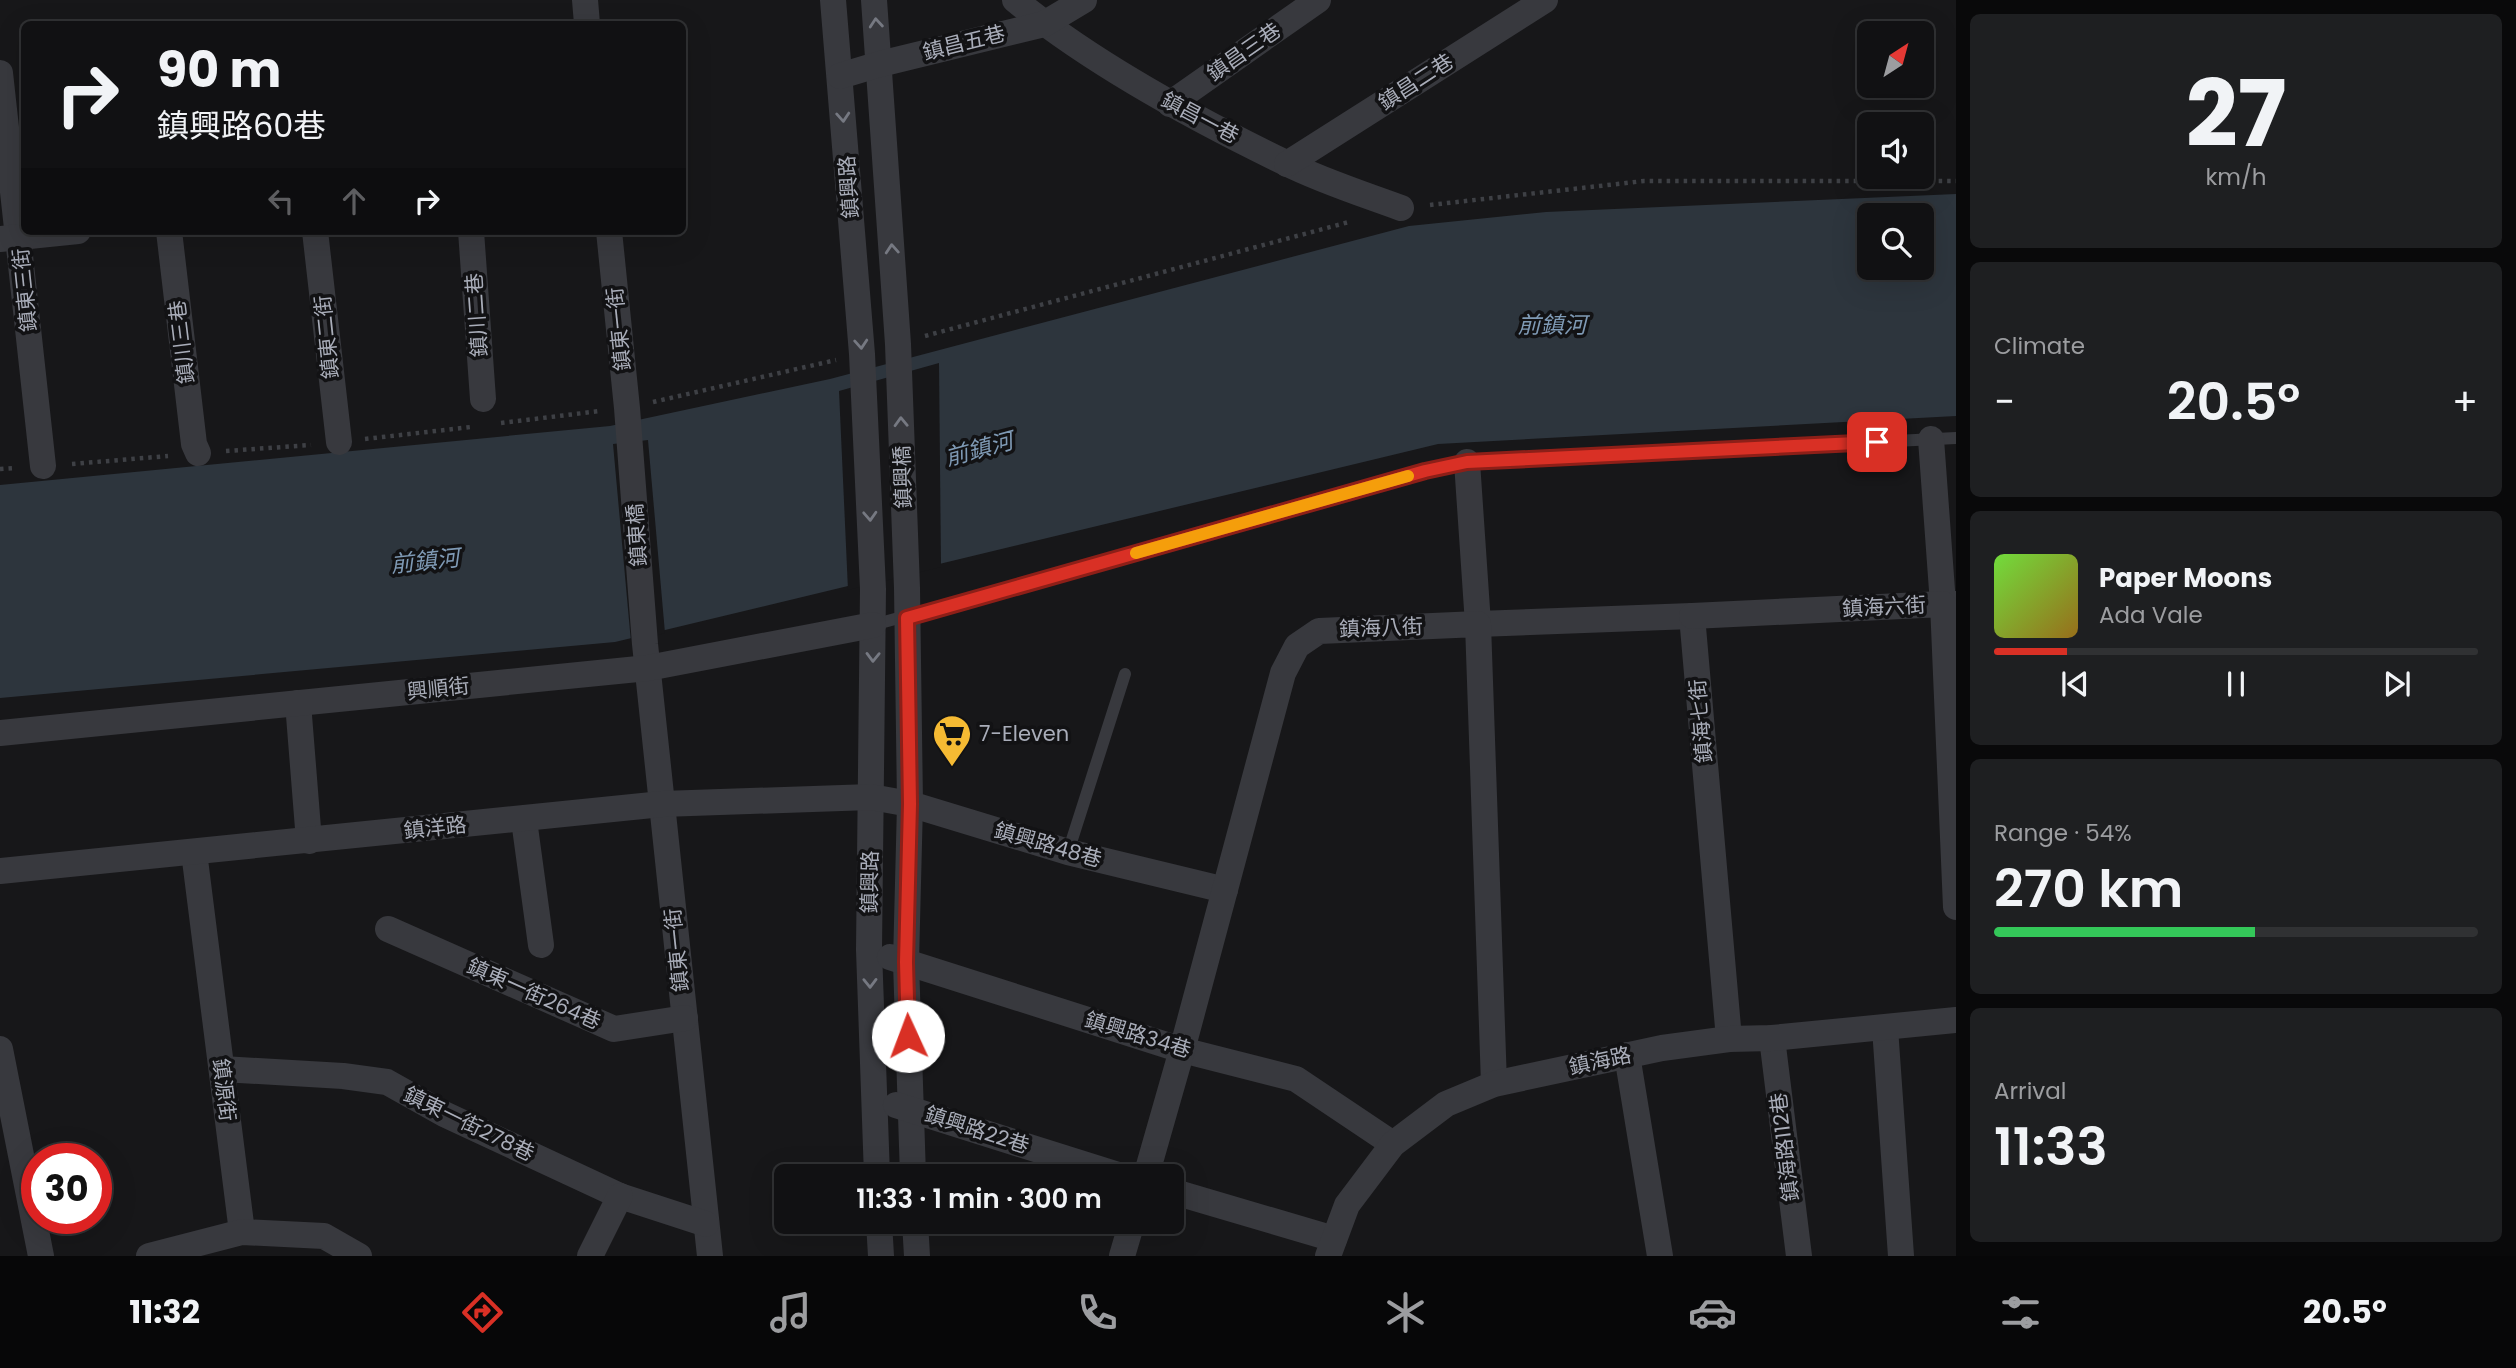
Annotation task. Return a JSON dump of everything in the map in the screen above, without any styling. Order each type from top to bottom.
[{"type":"street","points":[[585,0],[587,21]]},
{"type":"street","name":"鎮興路","points":[[833,0],[862,364]]},
{"type":"street","name":"鎮興路","points":[[874,0],[898,355]]},
{"type":"street","name":"鎮昌一巷","points":[[1015,0],[1044,23],[1170,104],[1287,164],[1401,208]]},
{"type":"street","name":"鎮昌五巷","points":[[840,76],[1044,23],[1084,0]]},
{"type":"street","name":"鎮昌三巷","points":[[1170,104],[1318,0]]},
{"type":"street","name":"鎮昌二巷","points":[[1287,164],[1545,0]]},
{"type":"street","name":"鎮東三街","points":[[0,73],[10,238],[43,466]]},
{"type":"street","points":[[10,238],[39,235]]},
{"type":"street","name":"鎮川三巷","points":[[169,235],[194,444],[198,453]]},
{"type":"street","name":"鎮東二街","points":[[315,235],[339,443]]},
{"type":"street","name":"鎮川二巷","points":[[471,235],[487,412]]},
{"type":"street","name":"鎮東一街","points":[[609,235],[628,417]]},
{"type":"street","name":"鎮興橋","points":[[898,355],[907,588]]},
{"type":"street","name":"鎮興橋","points":[[862,364],[873,589]]},
{"type":"street","name":"鎮東橋","points":[[628,417],[646,656]]},
{"type":"street","points":[[1944,438],[1949,604]]},
{"type":"street","points":[[1467,462],[1478,625],[1494,1084]]},
{"type":"street","name":"鎮興路","points":[[907,588],[910,804],[906,962],[912,1164]]},
{"type":"street","name":"鎮興路","points":[[873,589],[869,950],[876,1164]]},
{"type":"street","name":"鎮海六街","points":[[1692,616],[1949,604],[1956,907]]},
{"type":"street","points":[[1478,625],[1692,616]]},
{"type":"street","name":"鎮海七街","points":[[1692,616],[1729,1039]]},
{"type":"street","name":"興順街","points":[[0,733],[298,703],[873,625]]},
{"type":"street","name":"鎮海八街","points":[[1149,1164],[1283,673],[1297,646],[1319,631],[1478,625]]},
{"type":"street","name":"鎮東一街","points":[[646,656],[710,1256]]},
{"type":"street","points":[[298,703],[309,841]]},
{"type":"street","name":"鎮興路48巷","points":[[871,797],[910,804],[1068,852],[1225,890]]},
{"type":"street","name":"鎮洋路","points":[[0,871],[662,804],[871,797]]},
{"type":"street","points":[[524,820],[541,945]]},
{"type":"street","name":"鎮源街","points":[[194,852],[242,1231]]},
{"type":"street","name":"鎮東一街264巷","points":[[388,929],[614,1029],[685,1018]]},
{"type":"street","name":"鎮興路34巷","points":[[869,950],[1182,1050],[1296,1079],[1393,1144]]},
{"type":"street","name":"鎮海路","points":[[1331,1248],[1347,1205],[1393,1144],[1446,1104],[1494,1084],[1662,1048],[1729,1039],[1772,1038],[1956,1020]]},
{"type":"street","points":[[1885,1028],[1901,1256]]},
{"type":"street","name":"鎮海路112巷","points":[[1772,1038],[1799,1256]]},
{"type":"street","points":[[0,1049],[41,1256]]},
{"type":"street","points":[[1627,1055],[1660,1256]]},
{"type":"street","name":"鎮東一街278巷","points":[[222,1069],[343,1076],[387,1082],[444,1114],[620,1196],[706,1224]]},
{"type":"street","name":"鎮興路22巷","points":[[873,1097],[1083,1164]]},
{"type":"street","points":[[590,1256],[620,1196]]},
{"type":"street","points":[[1184,1196],[1331,1248]]},
{"type":"street","points":[[149,1256],[242,1231],[324,1236],[359,1256]]},
{"type":"street","points":[[880,1234],[881,1252],[908,1256]]},
{"type":"street","points":[[916,1234],[917,1256]]},
{"type":"street","points":[[1122,1256],[1128,1234]]},
{"type":"lane","points":[[873,625],[907,618],[1425,471],[1467,462],[1944,438]]},
{"type":"lane","points":[[1068,852],[1125,674]]},
{"type":"path","points":[[898,355],[1401,208],[1643,181],[1956,181]]},
{"type":"path","points":[[487,412],[628,417],[862,364]]},
{"type":"path","points":[[0,470],[339,443],[476,426]]},
{"type":"water","name":"前鎮河","points":[[1956,194],[1956,416],[1438,444],[615,642],[0,698],[0,485],[610,426],[830,379],[1409,226],[1546,212]]},
{"type":"pier","points":[[939,363],[941,567],[848,590],[839,391]]},
{"type":"pier","points":[[648,440],[665,633],[631,642],[613,444]]},
{"type":"slow traffic","points":[[1136,553],[1408,476]]},
{"type":"place","name":"7-Eleven","points":[[952,768]]},
{"type":"route","points":[[908,1036],[906,962],[910,804],[907,618],[1425,471],[1467,462],[1877,442]]}]
